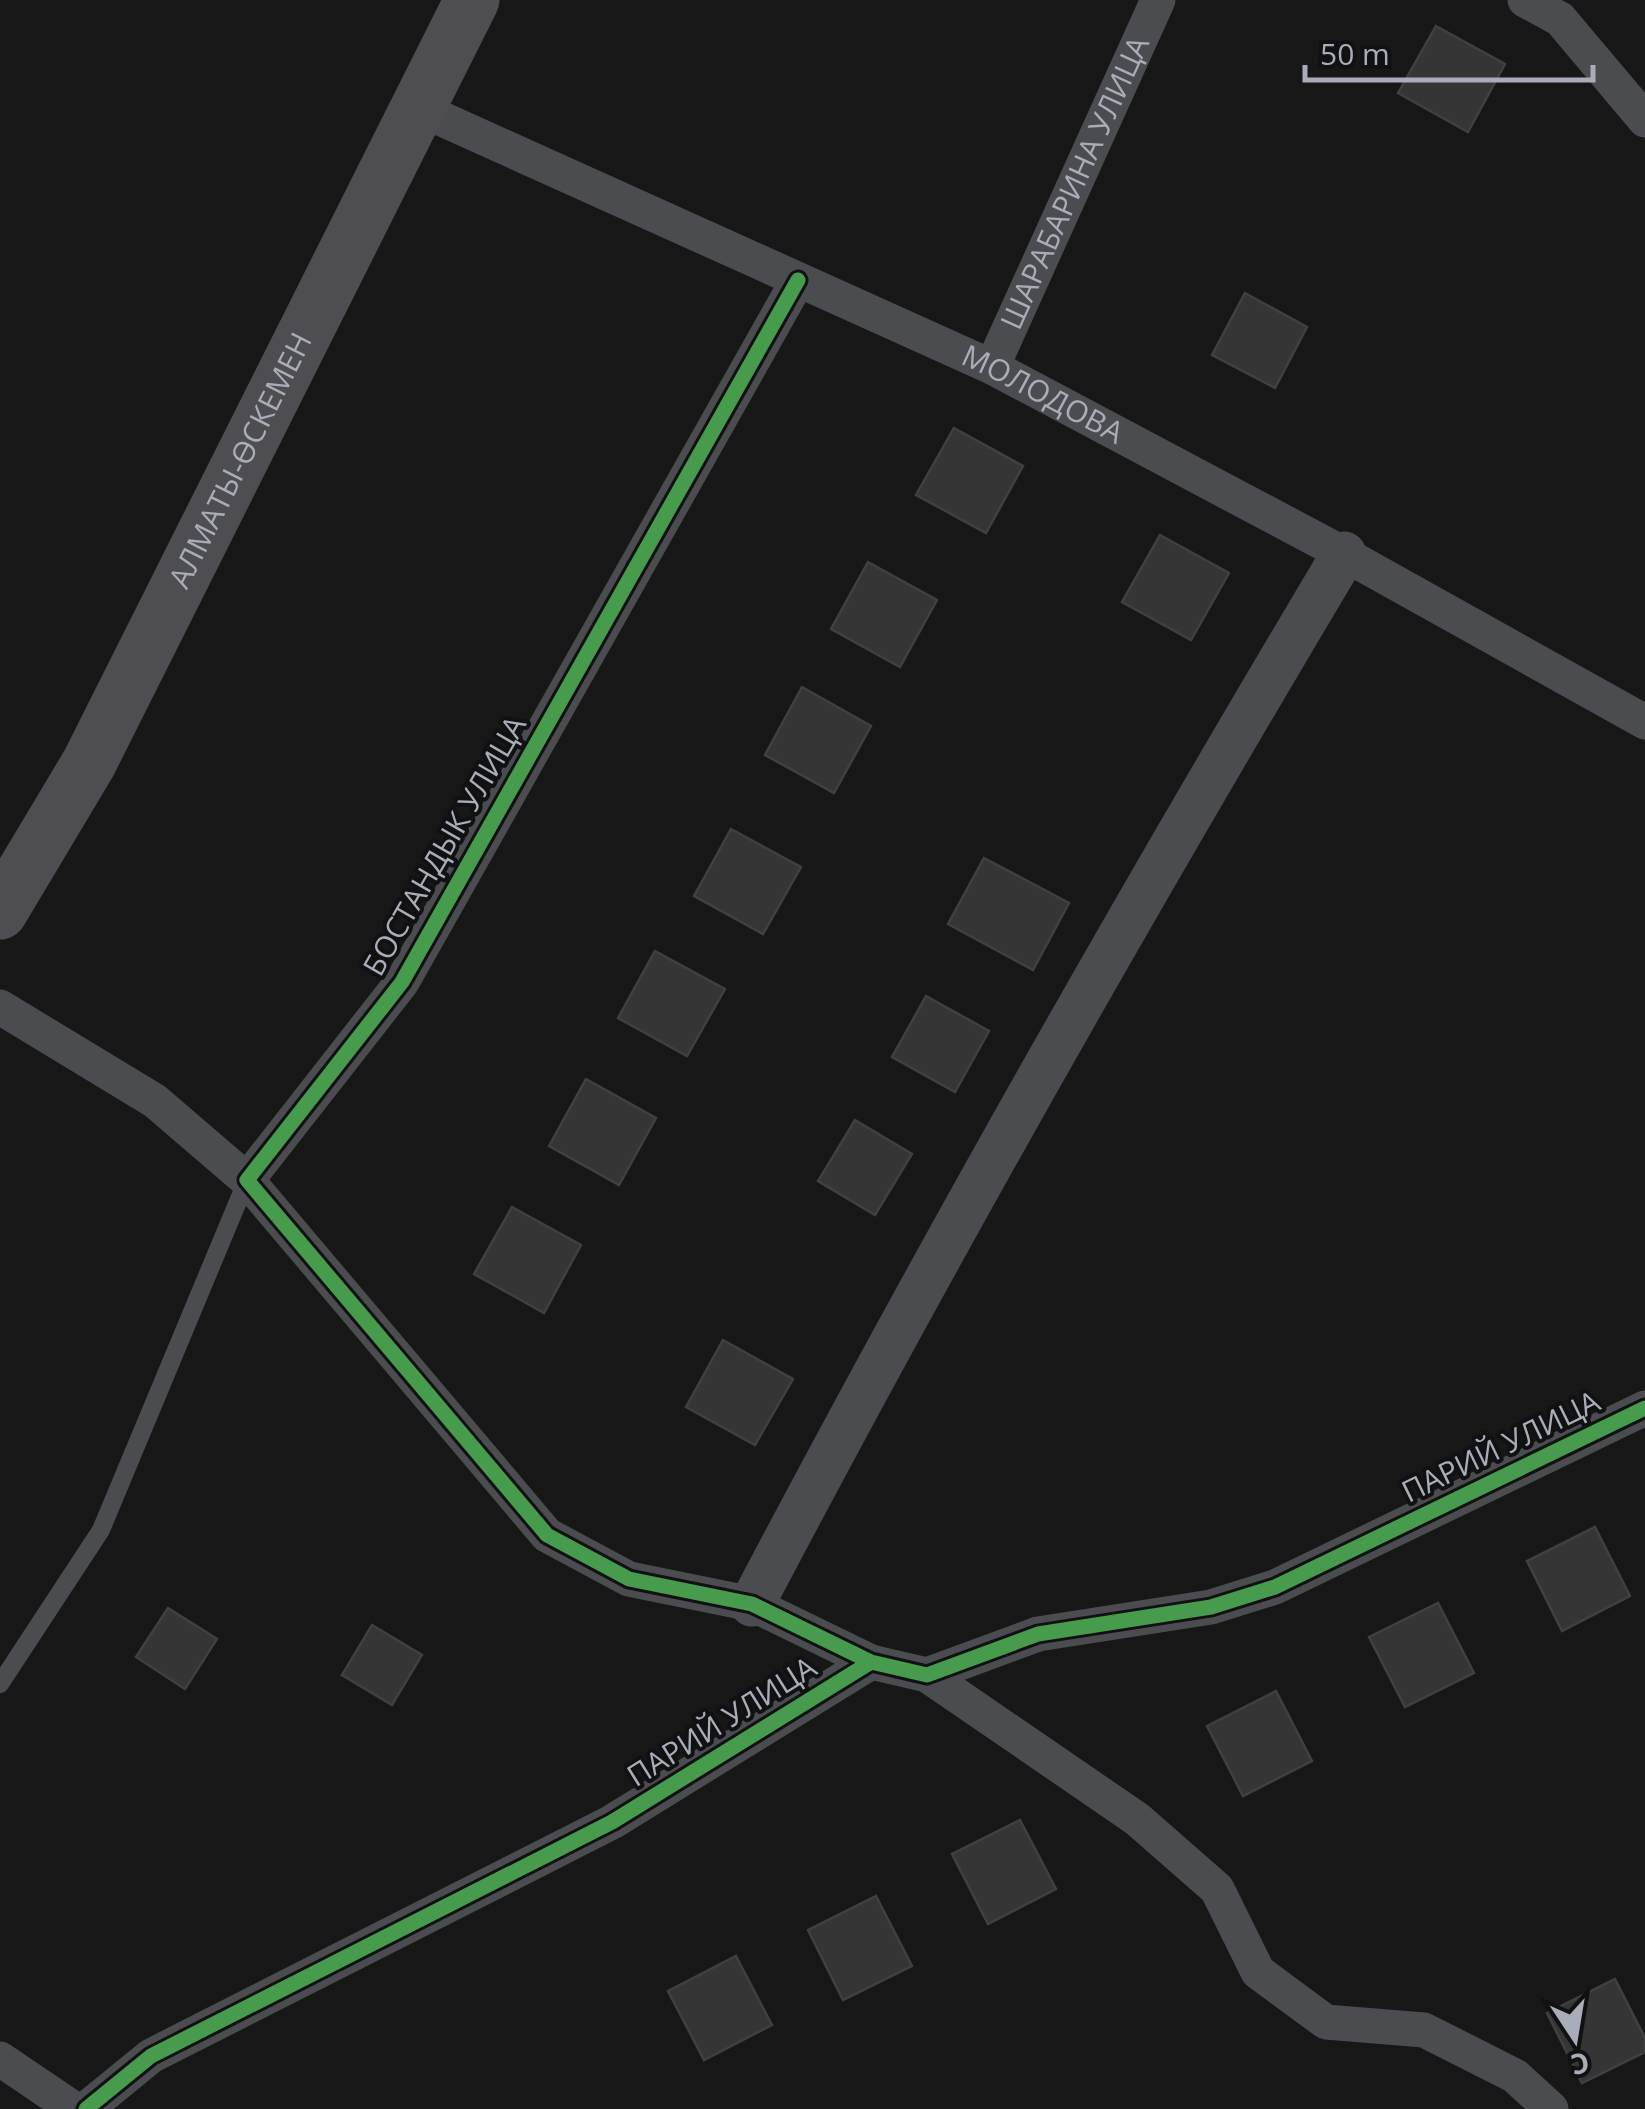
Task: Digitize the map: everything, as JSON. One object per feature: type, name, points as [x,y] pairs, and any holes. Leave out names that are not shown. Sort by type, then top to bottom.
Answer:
[{"type":"highway","name":"АЛМАТЫ-ӨСКЕМЕН","points":[[0,912],[88,763],[472,0]]},
{"type":"street","name":"ШАРАБАРИНА УЛИЦА","points":[[992,367],[1158,0]]},
{"type":"street","points":[[1525,0],[1560,19],[1645,120]]},
{"type":"street","name":"МОЛОДОВА","points":[[420,109],[992,367],[1344,554],[1645,722]]},
{"type":"street","name":"БОСТАНДЫК УЛИЦА","points":[[248,1180],[402,982],[798,280]]},
{"type":"street","points":[[752,1604],[861,1397],[1198,800],[1344,554]]},
{"type":"street","points":[[0,1007],[155,1101],[248,1180],[547,1535],[628,1579],[752,1604],[872,1662],[927,1675],[1150,1831],[1217,1889],[1258,1972],[1326,2022],[1424,2030],[1514,2076],[1551,2109]]},
{"type":"street","name":"ПАРИЙ УЛИЦА","points":[[927,1675],[1038,1634],[1211,1607],[1275,1587],[1645,1408]]},
{"type":"street","name":"ПАРИЙ УЛИЦА","points":[[86,2109],[151,2056],[612,1822],[872,1662]]},
{"type":"street","points":[[0,2059],[74,2109]]},
{"type":"lane","points":[[0,1684],[100,1530],[248,1180]]},
{"type":"building","points":[[1436,26],[1505,64],[1468,132],[1398,93]]},
{"type":"building","points":[[1245,293],[1307,327],[1275,388],[1212,355]]},
{"type":"building","points":[[954,428],[1023,466],[986,533],[916,495]]},
{"type":"building","points":[[1160,535],[1229,573],[1191,640],[1122,602]]},
{"type":"building","points":[[868,562],[937,600],[900,667],[831,629]]},
{"type":"building","points":[[802,687],[871,726],[834,793],[765,755]]},
{"type":"building","points":[[731,829],[801,867],[763,934],[694,896]]},
{"type":"building","points":[[984,858],[1069,903],[1033,970],[948,924]]},
{"type":"building","points":[[655,951],[725,989],[687,1056],[618,1018]]},
{"type":"building","points":[[926,996],[989,1031],[955,1092],[892,1057]]},
{"type":"building","points":[[586,1079],[656,1118],[619,1185],[549,1146]]},
{"type":"building","points":[[855,1120],[912,1154],[875,1215],[818,1181]]},
{"type":"building","points":[[512,1207],[581,1245],[544,1313],[474,1274]]},
{"type":"building","points":[[723,1340],[793,1379],[755,1445],[686,1407]]},
{"type":"building","points":[[1595,1527],[1630,1596],[1562,1631],[1527,1561]]},
{"type":"building","points":[[1438,1603],[1474,1673],[1405,1707],[1369,1637]]},
{"type":"building","points":[[168,1608],[217,1639],[185,1689],[136,1657]]},
{"type":"building","points":[[372,1625],[422,1655],[392,1705],[342,1675]]},
{"type":"building","points":[[1276,1691],[1312,1761],[1243,1796],[1207,1726]]},
{"type":"building","points":[[1020,1820],[1056,1889],[988,1924],[952,1854]]},
{"type":"building","points":[[876,1896],[912,1966],[843,2000],[808,1930]]},
{"type":"building","points":[[736,1956],[772,2025],[704,2060],[668,1991]]},
{"type":"building","points":[[1615,1979],[1645,2038],[1645,2052],[1582,2083],[1547,2013]]},
{"type":"cycle path","points":[[798,280],[402,982],[247,1180],[547,1535],[629,1579],[752,1604],[871,1662]]},
{"type":"cycle path","points":[[86,2109],[151,2056],[612,1822],[871,1662],[927,1675],[1038,1634],[1211,1607],[1275,1587],[1645,1408]]}]
